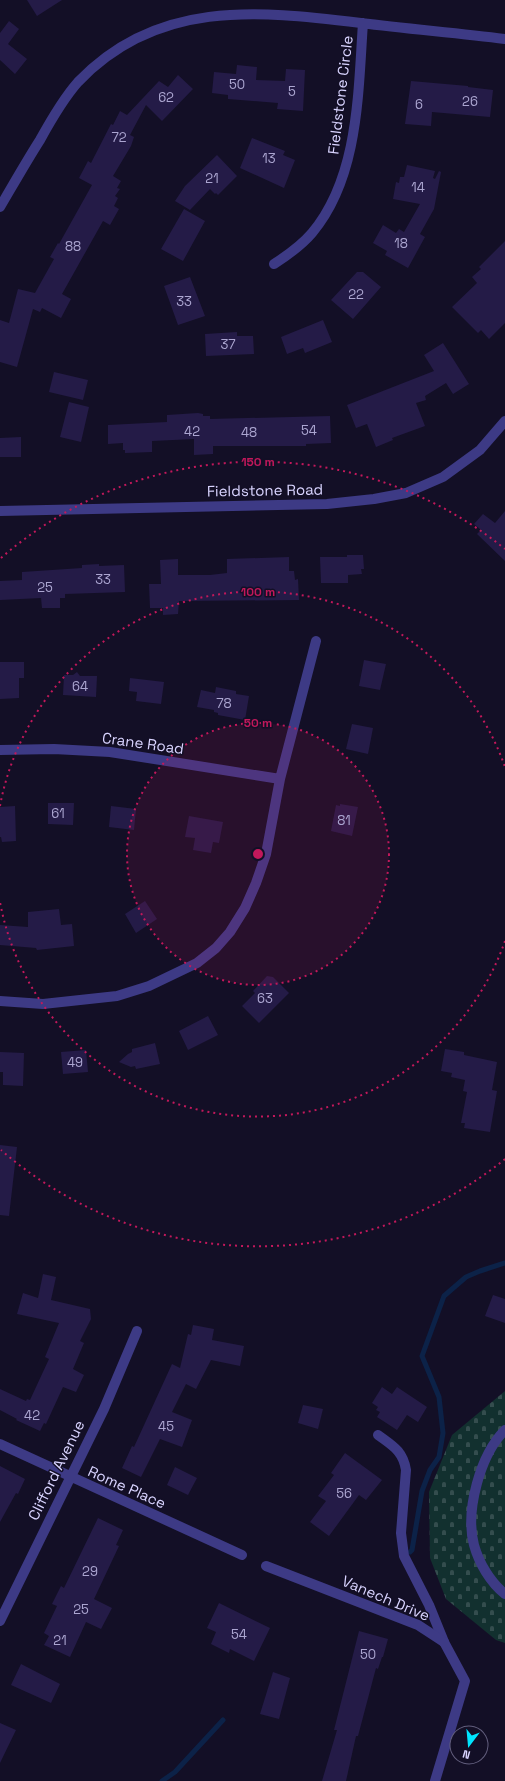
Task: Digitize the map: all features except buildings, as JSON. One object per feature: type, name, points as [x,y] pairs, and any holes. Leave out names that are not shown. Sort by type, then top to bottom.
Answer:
[{"type":"street","points":[[0,207],[53,117],[78,82],[110,50],[134,35],[156,24],[178,17],[205,13],[240,11],[282,13],[505,38]]},
{"type":"street","name":"Fieldstone Circle","points":[[274,264],[295,250],[312,233],[328,211],[338,192],[347,163],[353,130],[363,23]]},
{"type":"street","name":"Fieldstone Road","points":[[0,511],[327,504],[374,499],[406,493],[444,477],[480,450],[505,421]]},
{"type":"street","points":[[0,1001],[43,1004],[117,996],[149,986],[176,974],[197,963],[216,948],[230,932],[245,908],[256,883],[271,832],[280,779],[316,641]]},
{"type":"street","name":"Crane Road","points":[[0,750],[54,749],[110,752],[280,779]]},
{"type":"street","name":"Clifford Avenue","points":[[0,1621],[69,1477],[107,1402],[137,1331]]},
{"type":"street","points":[[505,1430],[497,1438],[488,1452],[481,1468],[475,1495],[472,1520],[473,1543],[479,1562],[500,1590],[505,1594]]},
{"type":"street","points":[[378,1435],[402,1454],[404,1460],[406,1470],[401,1533],[404,1556],[429,1605],[444,1642]]},
{"type":"street","name":"Rome Place","points":[[0,1444],[69,1477],[242,1555]]},
{"type":"street","name":"Vanech Drive","points":[[266,1566],[418,1625],[444,1642],[465,1681],[436,1781]]},
{"type":"green space","points":[[505,1391],[505,1643],[496,1640],[446,1599],[430,1558],[429,1492],[452,1435]]},
{"type":"waterway","points":[[410,1552],[412,1550],[422,1491],[430,1470],[439,1457],[443,1433],[439,1397],[422,1356],[444,1296],[466,1277],[505,1263]]},
{"type":"waterway","points":[[162,1781],[175,1772],[223,1720]]}]
